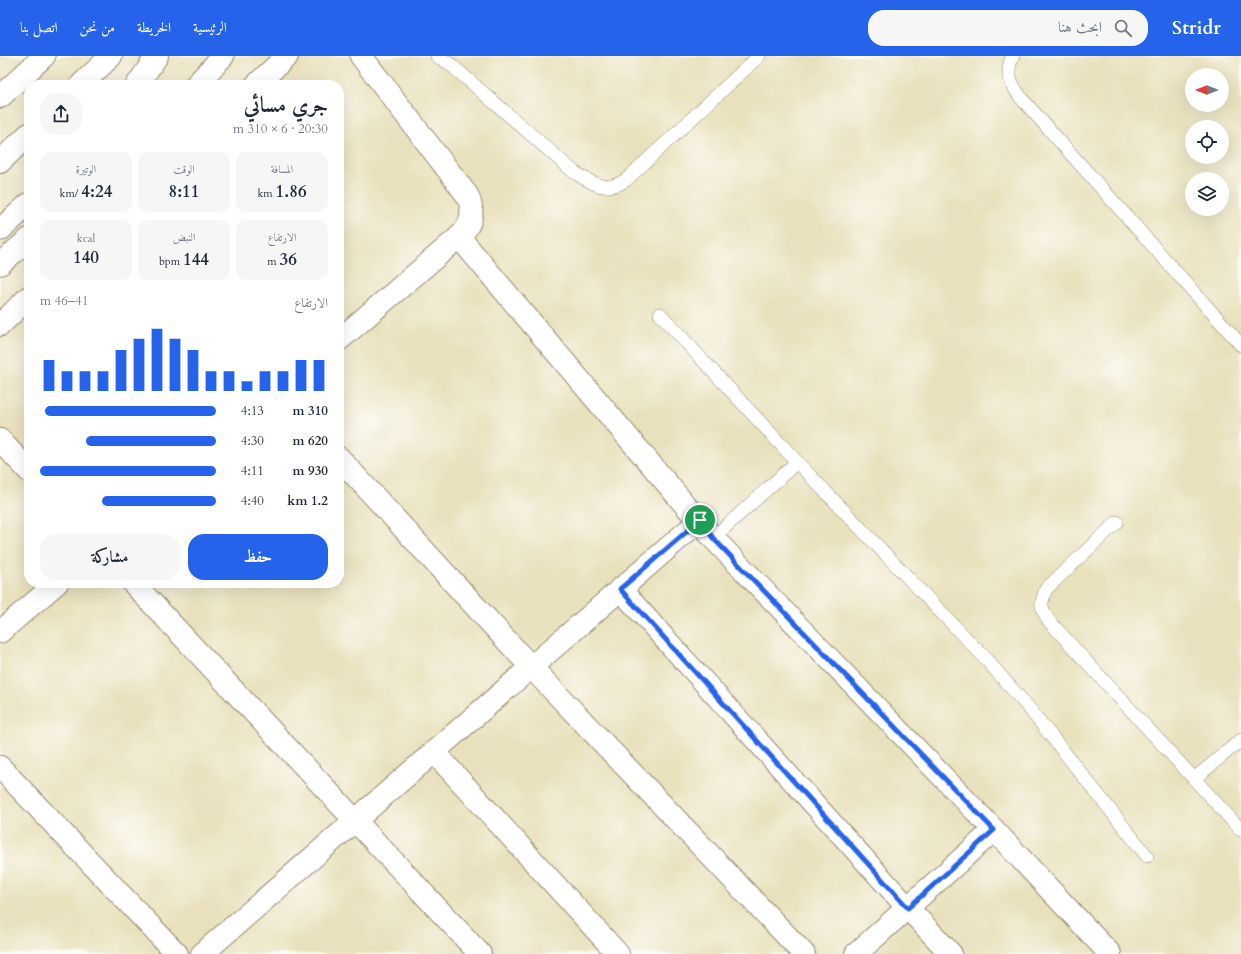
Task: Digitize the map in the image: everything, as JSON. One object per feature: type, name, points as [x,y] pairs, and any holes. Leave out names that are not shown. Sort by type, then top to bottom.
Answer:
[{"type":"street","points":[[0,97],[44,56]]},
{"type":"street","points":[[86,80],[111,56]]},
{"type":"street","points":[[140,80],[157,56]]},
{"type":"street","points":[[201,80],[224,56]]},
{"type":"street","points":[[261,80],[287,56]]},
{"type":"street","points":[[344,336],[465,232],[472,218],[471,202],[467,195],[361,56]]},
{"type":"street","points":[[0,162],[24,139]]},
{"type":"street","points":[[0,230],[24,208]]},
{"type":"street","points":[[459,237],[700,520],[713,538],[994,830],[1110,954]]},
{"type":"street","points":[[0,264],[24,243]]},
{"type":"street","points":[[0,325],[24,302]]},
{"type":"street","points":[[0,440],[24,466]]},
{"type":"street","points":[[344,463],[531,667],[804,954]]},
{"type":"street","points":[[202,954],[700,520]]},
{"type":"street","points":[[0,632],[51,588]]},
{"type":"street","points":[[139,588],[480,954]]},
{"type":"street","points":[[620,589],[951,954]]},
{"type":"street","points":[[434,752],[618,954]]},
{"type":"street","points":[[0,768],[177,954]]},
{"type":"street","points":[[856,954],[994,830]]},
{"type":"lane","points":[[437,56],[450,64],[574,172],[588,181],[602,187],[616,186],[626,180],[759,56]]},
{"type":"lane","points":[[1013,56],[1008,74],[1013,87],[1022,99],[1241,345]]},
{"type":"lane","points":[[660,314],[798,462],[984,657],[1038,720],[1147,856]]},
{"type":"lane","points":[[713,538],[798,462]]},
{"type":"lane","points":[[1117,522],[1046,590],[1042,600],[1042,609],[1049,621],[1241,830]]},
{"type":"lane","points":[[1194,779],[1241,740]]},
{"type":"route","points":[[700,520],[713,538],[994,830],[908,908],[620,589],[700,520]]}]
